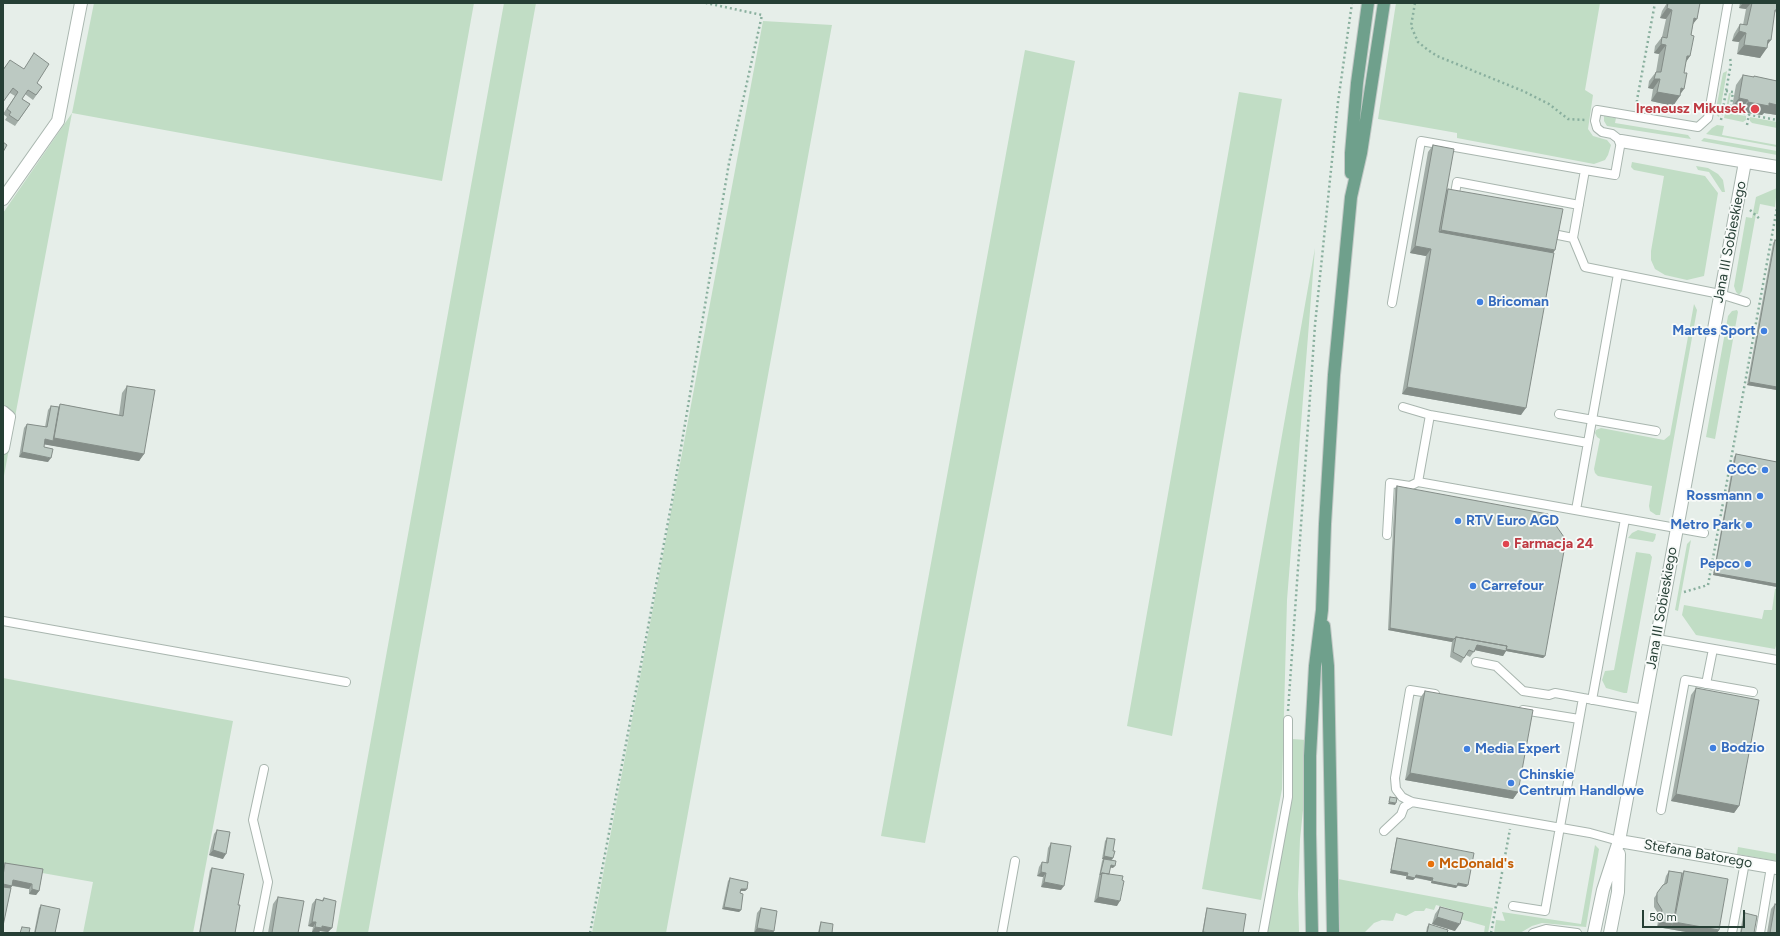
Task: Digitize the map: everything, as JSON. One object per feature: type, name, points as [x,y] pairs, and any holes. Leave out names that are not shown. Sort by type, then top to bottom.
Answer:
[{"type":"main road","points":[[1312,933],[1310,764],[1315,666],[1322,610],[1324,531],[1332,397],[1351,197],[1351,153],[1357,83],[1368,3]]},
{"type":"main road","points":[[1351,197],[1361,153],[1384,3]]},
{"type":"main road","points":[[1322,610],[1328,666],[1333,933]]},
{"type":"street","points":[[3,199],[58,121],[81,3]]},
{"type":"street","name":"Jana III Sobieskiego","points":[[1621,141],[1777,167]]},
{"type":"street","name":"Jana III Sobieskiego","points":[[1594,933],[1603,890],[1619,841],[1745,162]]},
{"type":"street","points":[[3,412],[9,417],[3,448]]},
{"type":"street","name":"Jana III Sobieskiego","points":[[1610,933],[1618,892],[1619,841]]},
{"type":"street","name":"Stefana Batorego","points":[[1619,841],[1774,867]]},
{"type":"lane","points":[[1392,303],[1421,141],[1615,175],[1621,141],[1612,134],[1602,132],[1597,128],[1595,121],[1597,110],[1698,127],[1708,118],[1728,3]]},
{"type":"lane","points":[[1585,170],[1573,238],[1585,267],[1720,294],[1746,302]]},
{"type":"lane","points":[[1454,200],[1457,182],[1579,205]]},
{"type":"lane","points":[[1553,234],[1573,238]]},
{"type":"lane","points":[[1576,510],[1618,274]]},
{"type":"lane","points":[[1403,407],[1430,415],[1588,443]]},
{"type":"lane","points":[[1559,414],[1656,431]]},
{"type":"lane","points":[[1418,482],[1430,415]]},
{"type":"lane","points":[[1387,535],[1390,483],[1410,486],[1418,482],[1704,533]]},
{"type":"lane","points":[[1592,700],[1625,519]]},
{"type":"lane","points":[[3,621],[346,682]]},
{"type":"lane","points":[[1656,638],[1777,660]]},
{"type":"lane","points":[[1706,684],[1713,649]]},
{"type":"lane","points":[[1476,662],[1496,666],[1523,691],[1548,696],[1555,693],[1644,709]]},
{"type":"lane","points":[[1661,810],[1685,680],[1754,692]]},
{"type":"lane","points":[[1441,695],[1410,690],[1394,782],[1399,793],[1406,800],[1590,833],[1619,841]]},
{"type":"lane","points":[[1513,906],[1545,911],[1583,698]]},
{"type":"lane","points":[[1518,709],[1579,720]]},
{"type":"lane","points":[[1262,933],[1288,797],[1288,720]]},
{"type":"lane","points":[[258,933],[268,882],[253,820],[264,769]]},
{"type":"lane","points":[[1384,831],[1401,815],[1404,807],[1412,802]]},
{"type":"lane","points":[[1002,933],[1015,861]]},
{"type":"lane","points":[[1735,931],[1745,862]]},
{"type":"lane","points":[[1757,933],[1774,867]]},
{"type":"lane","points":[[1533,933],[1546,929],[1577,933]]},
{"type":"path","points":[[590,933],[672,501],[730,163],[762,15],[706,3]]},
{"type":"path","points":[[1288,720],[1315,325],[1338,102],[1352,3]]},
{"type":"path","points":[[1415,3],[1410,26],[1418,42],[1436,56],[1523,91],[1549,104],[1568,119],[1595,121]]},
{"type":"path","points":[[1642,110],[1636,103],[1654,3]]},
{"type":"path","points":[[1726,91],[1733,92],[1730,111],[1777,120]]},
{"type":"path","points":[[1747,125],[1749,114]]},
{"type":"path","points":[[1684,592],[1708,585],[1777,208]]},
{"type":"path","points":[[1750,210],[1761,220]]},
{"type":"path","points":[[1491,933],[1512,819]]},
{"type":"green space","points":[[94,3],[474,3],[442,181],[72,113]]},
{"type":"green space","points":[[504,3],[536,3],[368,933],[336,933]]},
{"type":"green space","points":[[1396,3],[1600,3],[1585,90],[1593,95],[1588,129],[1593,136],[1607,140],[1611,145],[1605,160],[1594,164],[1457,138],[1457,133],[1378,119]]},
{"type":"green space","points":[[763,21],[832,25],[666,933],[592,933]]},
{"type":"green space","points":[[1025,50],[1075,61],[925,843],[881,836]]},
{"type":"green space","points":[[1727,71],[1719,117],[1715,114],[1723,73]]},
{"type":"green space","points":[[1239,92],[1282,99],[1172,736],[1127,726]]},
{"type":"green space","points":[[1729,93],[1731,93],[1727,113],[1746,116],[1746,120],[1743,122],[1724,118]]},
{"type":"green space","points":[[72,113],[3,481],[3,213]]},
{"type":"green space","points":[[1604,116],[1616,118],[1615,123],[1688,135],[1691,139],[1607,126],[1604,121]]},
{"type":"green space","points":[[1750,117],[1777,122],[1777,128],[1752,123],[1750,121]]},
{"type":"green space","points":[[1717,125],[1724,126],[1722,135],[1777,145],[1777,147],[1706,134]]},
{"type":"green space","points":[[1704,138],[1777,151],[1777,155],[1701,141]]},
{"type":"green space","points":[[1632,162],[1705,176],[1718,193],[1704,276],[1687,280],[1665,275],[1655,269],[1651,260],[1651,251],[1664,176],[1634,170],[1631,167]]},
{"type":"green space","points":[[1696,166],[1708,168],[1718,174],[1723,180],[1725,192],[1722,192],[1709,172],[1698,170]]},
{"type":"green space","points":[[1777,188],[1775,207],[1760,204],[1758,214],[1756,214],[1742,291],[1739,295],[1734,286],[1746,217],[1752,218],[1756,197]]},
{"type":"green space","points":[[1315,248],[1287,600],[1282,789],[1261,900],[1202,889]]},
{"type":"green space","points":[[1694,304],[1697,310],[1660,515],[1656,515],[1650,511],[1649,506],[1652,486],[1598,476],[1595,473],[1594,469],[1600,439],[1595,433],[1596,430],[1601,428],[1664,440],[1670,435]]},
{"type":"green space","points":[[1737,310],[1738,312],[1715,439],[1706,437],[1728,316],[1732,311]]},
{"type":"green space","points":[[1638,530],[1656,534],[1655,539],[1653,542],[1628,538],[1632,533]]},
{"type":"green space","points":[[1691,540],[1678,611],[1675,610],[1687,544]]},
{"type":"green space","points":[[1636,552],[1650,554],[1652,557],[1627,693],[1624,693],[1606,688],[1602,680],[1605,671],[1614,670]]},
{"type":"green space","points":[[1775,589],[1777,589],[1777,642],[1775,649],[1696,635],[1682,615],[1684,605],[1762,619],[1764,610],[1772,610]]},
{"type":"green space","points":[[3,678],[233,721],[193,933],[83,933],[93,882],[3,866]]},
{"type":"green space","points":[[1292,739],[1306,740],[1305,791],[1300,839],[1298,894],[1299,933],[1267,933],[1281,855]]},
{"type":"green space","points":[[1595,845],[1599,849],[1586,927],[1542,923],[1532,926],[1520,933],[1494,933],[1496,920],[1505,921],[1502,912],[1581,924]]},
{"type":"green space","points":[[1738,847],[1777,854],[1777,861],[1737,854]]},
{"type":"green space","points":[[1338,879],[1493,908],[1488,933],[1484,933],[1485,926],[1460,919],[1461,912],[1436,905],[1434,910],[1426,908],[1424,911],[1415,911],[1406,916],[1396,913],[1393,921],[1382,920],[1374,923],[1364,933],[1340,933]]},
{"type":"building","points":[[1668,3],[1700,3],[1697,19],[1694,18],[1691,35],[1694,36],[1690,56],[1687,56],[1684,73],[1687,73],[1684,89],[1681,88],[1680,96],[1657,92],[1660,79],[1654,79],[1656,72],[1661,72],[1666,45],[1661,44],[1662,37],[1667,38],[1672,10],[1667,8]]},
{"type":"building","points":[[1752,3],[1777,3],[1771,40],[1768,40],[1767,48],[1744,45],[1746,33],[1739,31],[1740,24],[1747,25]]},
{"type":"building","points":[[34,53],[49,64],[37,83],[42,87],[36,95],[28,90],[22,99],[30,104],[18,121],[9,115],[11,112],[7,109],[18,92],[13,88],[3,102],[3,70],[10,60],[24,69]]},
{"type":"building","points":[[1743,75],[1777,81],[1777,105],[1769,103],[1769,106],[1748,102],[1748,100],[1739,98]]},
{"type":"building","points":[[3,142],[7,145],[3,152]]},
{"type":"building","name":"Bricoman","points":[[1433,145],[1454,149],[1439,232],[1554,253],[1526,408],[1407,387],[1431,249],[1415,246]]},
{"type":"building","points":[[1448,189],[1563,209],[1555,250],[1441,230]]},
{"type":"building","points":[[1775,240],[1777,241],[1777,387],[1749,382]]},
{"type":"building","points":[[127,386],[155,390],[144,454],[54,438],[60,404],[123,416]]},
{"type":"building","points":[[51,406],[59,407],[53,441],[45,439],[44,447],[53,449],[51,458],[22,452],[27,424],[47,427]]},
{"type":"building","name":"Metro Park","points":[[1736,454],[1777,462],[1777,584],[1714,573]]},
{"type":"building","name":"Carrefour","points":[[1397,486],[1548,514],[1566,540],[1545,656],[1506,649],[1507,646],[1390,628]]},
{"type":"building","points":[[1456,637],[1507,646],[1506,651],[1477,645],[1474,652],[1469,650],[1464,658],[1453,652]]},
{"type":"building","name":"Bodzio","points":[[1696,688],[1759,700],[1739,806],[1676,794]]},
{"type":"building","name":"Media Expert","points":[[1425,691],[1533,710],[1518,792],[1410,773]]},
{"type":"building","points":[[1390,797],[1397,798],[1396,803],[1389,802]]},
{"type":"building","points":[[217,830],[230,832],[226,854],[213,850]]},
{"type":"building","points":[[1107,838],[1115,839],[1113,851],[1115,851],[1113,858],[1104,856]]},
{"type":"building","name":"McDonald's","points":[[1397,838],[1474,853],[1468,885],[1458,883],[1457,886],[1432,881],[1433,878],[1416,875],[1415,878],[1407,876],[1408,873],[1391,870]]},
{"type":"building","points":[[1051,843],[1071,846],[1064,886],[1044,882],[1046,873],[1041,872],[1042,862],[1048,863]]},
{"type":"building","points":[[1104,859],[1116,861],[1115,866],[1111,865],[1109,874],[1102,873],[1100,875]]},
{"type":"building","points":[[5,863],[43,869],[39,891],[32,889],[32,884],[13,880],[12,886],[3,884]]},
{"type":"building","points":[[212,868],[244,874],[238,905],[240,905],[235,933],[200,932]]},
{"type":"building","points":[[1669,871],[1682,873],[1673,924],[1660,922],[1662,910],[1657,902],[1657,893],[1663,885],[1667,883]]},
{"type":"building","points":[[1684,871],[1728,879],[1719,930],[1674,922]]},
{"type":"building","points":[[1102,873],[1123,876],[1122,880],[1124,881],[1120,901],[1098,897]]},
{"type":"building","points":[[730,878],[748,882],[747,889],[741,889],[740,893],[743,894],[741,910],[724,907]]},
{"type":"building","points":[[3,887],[11,888],[3,926]]},
{"type":"building","points":[[278,897],[304,901],[298,933],[272,933]]},
{"type":"building","points":[[324,898],[336,901],[332,928],[322,926],[322,928],[315,927],[316,922],[312,922],[316,899],[323,901]]},
{"type":"building","points":[[1775,904],[1777,905],[1777,933],[1770,933]]},
{"type":"building","points":[[41,905],[60,909],[55,933],[35,933]]},
{"type":"building","points":[[1440,907],[1463,913],[1460,924],[1437,917]]},
{"type":"building","points":[[761,908],[777,911],[774,931],[757,928]]},
{"type":"building","points":[[1207,908],[1246,914],[1243,933],[1203,932]]},
{"type":"building","points":[[1745,913],[1757,916],[1754,933],[1741,933]]},
{"type":"building","points":[[821,922],[833,924],[832,933],[819,933]]},
{"type":"building","points":[[1429,924],[1448,930],[1447,933],[1427,933]]},
{"type":"building","points":[[22,927],[30,928],[29,933],[20,933]]},
{"type":"place","name":"Ireneusz Mikusek","points":[[1755,109]]},
{"type":"place","name":"Bricoman","points":[[1480,302]]},
{"type":"place","name":"Martes Sport","points":[[1764,331]]},
{"type":"place","name":"CCC","points":[[1765,470]]},
{"type":"place","name":"Rossmann","points":[[1760,496]]},
{"type":"place","name":"RTV Euro AGD","points":[[1458,521]]},
{"type":"place","name":"Metro Park","points":[[1749,525]]},
{"type":"place","name":"Farmacja 24","points":[[1506,544]]},
{"type":"place","name":"Pepco","points":[[1748,564]]},
{"type":"place","name":"Carrefour","points":[[1473,586]]},
{"type":"place","name":"Bodzio","points":[[1713,748]]},
{"type":"place","name":"Media Expert","points":[[1467,749]]},
{"type":"place","name":"Chinskie Centrum Handlowe","points":[[1511,783]]},
{"type":"place","name":"McDonald's","points":[[1431,864]]}]
